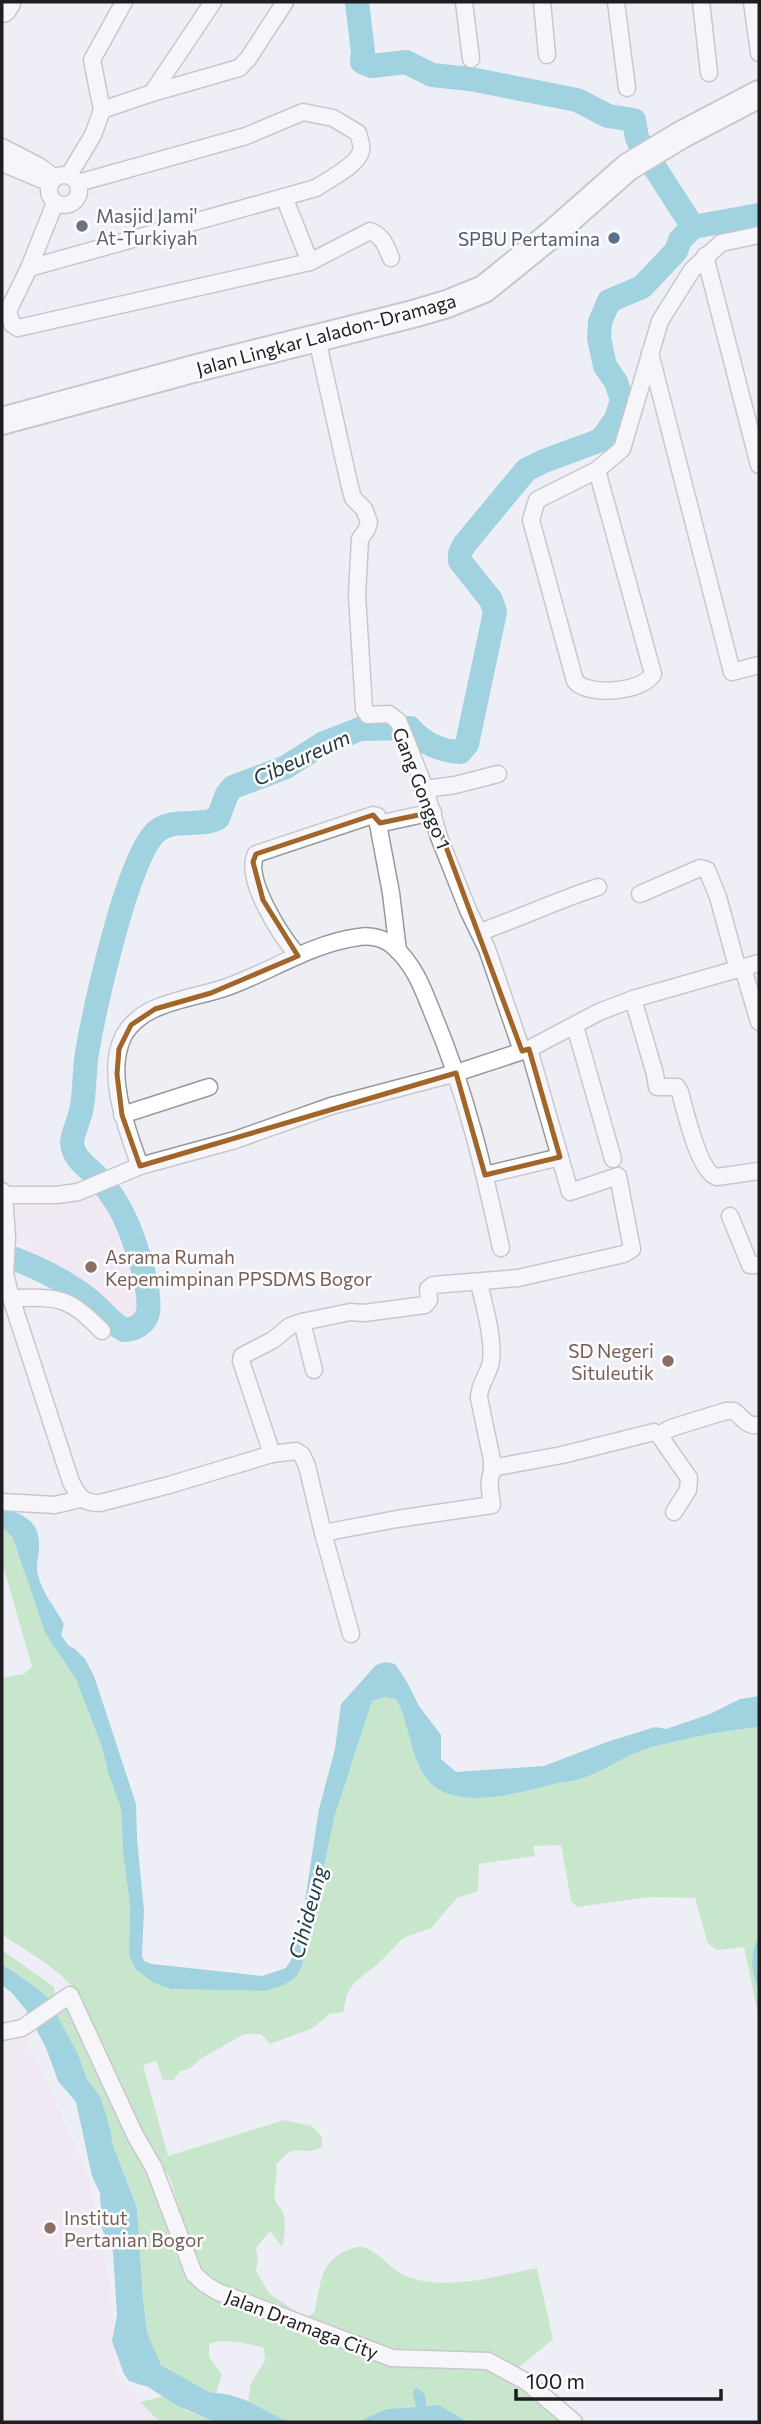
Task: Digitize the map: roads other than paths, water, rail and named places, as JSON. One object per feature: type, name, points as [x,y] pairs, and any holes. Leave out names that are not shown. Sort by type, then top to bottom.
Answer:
[{"type":"highway","points":[[2,7],[5,2]]},
{"type":"main road","name":"Jalan Lingkar Laladon-Dramaga","points":[[2,421],[447,304],[484,289],[649,154],[759,94]]},
{"type":"street","points":[[124,2],[92,60],[102,110],[93,135],[63,180],[49,190],[55,203],[29,268],[7,293],[12,324],[22,329],[310,262],[370,231],[384,240],[391,258]]},
{"type":"street","points":[[152,93],[213,2]]},
{"type":"street","points":[[102,110],[239,68],[248,59],[285,2]]},
{"type":"street","points":[[464,2],[471,59]]},
{"type":"street","points":[[542,2],[547,55]]},
{"type":"street","points":[[616,2],[626,88]]},
{"type":"street","points":[[701,2],[709,73]]},
{"type":"street","points":[[752,2],[759,53]]},
{"type":"street","points":[[2,163],[63,180],[246,136],[303,112],[333,118],[358,134],[361,151],[354,163],[316,188],[29,268]]},
{"type":"street","points":[[2,147],[63,180],[79,194],[72,204],[66,206],[55,203]]},
{"type":"street","points":[[284,197],[310,262]]},
{"type":"street","points":[[597,470],[653,674],[649,682],[618,690],[583,688],[575,681],[531,520],[537,500],[597,470],[622,449],[660,321],[692,270],[721,243],[759,235]]},
{"type":"street","points":[[705,256],[759,464]]},
{"type":"street","name":"Gang Gonggo 1","points":[[317,338],[349,482],[354,498],[364,509],[369,522],[368,529],[360,539],[357,595],[364,709],[368,715],[388,714],[401,728],[425,789],[439,836],[526,1050],[570,1192],[618,1176],[632,1249],[595,1262],[479,1283]]},
{"type":"street","points":[[649,351],[732,672],[759,665]]},
{"type":"street","points":[[425,789],[455,785],[498,774]]},
{"type":"street","points":[[378,824],[433,812]]},
{"type":"street","points":[[298,956],[278,931],[263,900],[256,877],[254,857],[256,854],[373,815],[377,816],[398,951]]},
{"type":"street","points":[[640,894],[700,869],[707,870],[747,967],[759,1022]]},
{"type":"street","points":[[480,932],[524,917],[558,900],[598,887]]},
{"type":"street","points":[[140,1166],[122,1115],[118,1061],[123,1037],[131,1025],[155,1009],[260,975],[323,944],[362,936],[378,938],[407,959],[417,976],[456,1073],[485,1175],[502,1248]]},
{"type":"street","points":[[80,1499],[71,1482],[11,1298],[5,1273],[7,1238],[3,1193],[56,1195],[78,1192],[113,1175],[140,1166],[236,1140],[331,1106],[456,1073],[526,1050],[599,1012],[633,999],[747,967]]},
{"type":"street","points":[[633,999],[655,1085],[677,1087],[700,1156],[712,1176],[759,1171]]},
{"type":"street","points":[[575,1026],[613,1159]]},
{"type":"street","points":[[122,1115],[209,1087]]},
{"type":"street","points":[[485,1175],[560,1157]]},
{"type":"street","points":[[730,1216],[750,1265],[759,1265]]},
{"type":"street","points":[[272,1454],[241,1361],[242,1356],[273,1340],[290,1326],[349,1312],[364,1313],[425,1305],[429,1300],[428,1289],[433,1285],[479,1283],[491,1360],[487,1376],[479,1389],[479,1398],[492,1460],[492,1505],[397,1519],[323,1534]]},
{"type":"street","points":[[11,1298],[50,1297],[71,1303],[102,1331]]},
{"type":"street","points":[[303,1322],[314,1370]]},
{"type":"street","points":[[659,1434],[671,1427],[726,1411],[734,1411],[753,1426],[759,1425]]},
{"type":"street","points":[[492,1470],[654,1432],[659,1434],[689,1478],[688,1490],[674,1512]]},
{"type":"street","points":[[2,1502],[55,1505],[80,1499],[89,1503],[100,1503],[272,1454],[296,1451],[302,1455],[307,1466],[351,1634]]},
{"type":"street","name":"Jalan Dramaga City","points":[[2,2032],[23,2028],[64,1999],[155,2168],[194,2274],[205,2284],[218,2292],[392,2358],[488,2361],[527,2382],[574,2422]]},
{"type":"water","name":"Cihideung","points":[[2,1507],[23,1516],[37,1530],[37,1568],[40,1582],[64,1624],[61,1635],[68,1645],[85,1659],[94,1676],[136,1804],[144,1910],[142,1956],[144,1961],[152,1964],[262,1976],[286,1968],[292,1958],[302,1921],[319,1809],[335,1749],[341,1704],[376,1665],[386,1662],[395,1664],[419,1706],[441,1735],[441,1759],[456,1772],[544,1766],[607,1742],[655,1727],[666,1729],[710,1714],[740,1699],[759,1696],[759,1727],[704,1735],[649,1748],[577,1780],[493,1797],[460,1797],[446,1793],[426,1778],[415,1757],[396,1699],[384,1697],[372,1701],[334,1818],[314,1916],[297,1976],[284,1985],[265,1991],[170,1989],[154,1983],[136,1970],[129,1955],[130,1905],[121,1808],[102,1747],[76,1679],[45,1633],[13,1538],[2,1527]]},
{"type":"water","points":[[759,1936],[759,1990],[752,1963]]},
{"type":"water","points":[[2,1964],[47,1997],[78,2054],[87,2079],[100,2096],[112,2143],[137,2207],[147,2332],[161,2365],[209,2392],[248,2401],[288,2422],[215,2422],[178,2406],[148,2387],[129,2381],[124,2374],[112,2341],[117,2315],[113,2252],[102,2229],[100,2193],[92,2176],[76,2102],[58,2081],[46,2048],[26,2010],[2,1985]]},
{"type":"water","points":[[416,2388],[425,2395],[426,2406],[439,2405],[468,2422],[357,2422],[387,2409],[416,2407],[413,2392]]},
{"type":"waterway","points":[[357,2],[362,62],[372,66],[406,62],[432,75],[470,79],[577,100],[608,116],[634,120],[642,148],[693,227]]},
{"type":"waterway","name":"Cibeureum","points":[[2,1254],[37,1268],[70,1286],[124,1330],[132,1329],[145,1320],[148,1312],[147,1288],[129,1227],[109,1192],[75,1154],[72,1142],[81,1110],[87,1053],[105,971],[124,901],[146,845],[157,831],[171,824],[218,818],[227,794],[233,787],[286,767],[322,744],[360,729],[410,728],[433,745],[460,752],[467,744],[495,612],[491,600],[460,561],[464,545],[526,470],[601,440],[616,419],[622,400],[616,382],[605,366],[599,338],[600,322],[609,301],[642,287],[676,251],[680,240],[693,227],[759,215]]},
{"type":"place","name":"Masjid Jami' At-Turkiyah","points":[[82,226]]},
{"type":"place","name":"SPBU Pertamina","points":[[614,238]]},
{"type":"place","name":"Asrama Rumah Kepemimpinan PPSDMS Bogor","points":[[91,1267]]},
{"type":"place","name":"SD Negeri Situleutik","points":[[668,1361]]},
{"type":"place","name":"Institut Pertanian Bogor","points":[[50,2228]]}]
